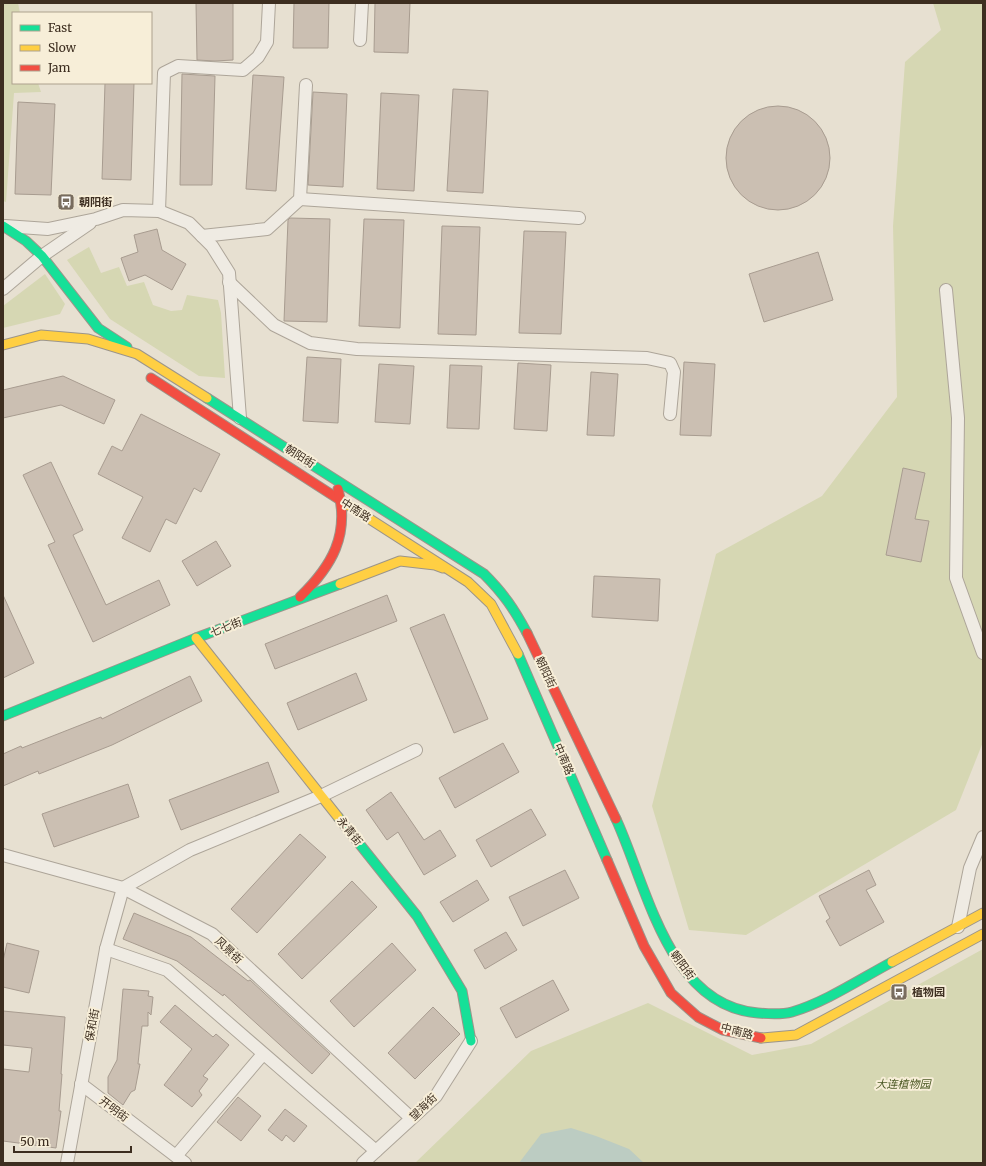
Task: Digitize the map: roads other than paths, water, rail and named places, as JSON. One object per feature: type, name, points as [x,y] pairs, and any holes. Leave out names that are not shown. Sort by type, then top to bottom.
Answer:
[{"type":"main road","points":[[3,226],[26,241],[42,256],[98,328],[136,354]]},
{"type":"main road","name":"朝阳街","points":[[3,345],[41,335],[88,339],[136,354],[335,478],[484,574],[500,590],[514,609],[532,643],[624,837],[657,922],[672,950],[691,978],[703,990],[723,1004],[747,1012],[774,1014],[791,1012],[822,1000],[983,913]]},
{"type":"main road","name":"中南路","points":[[136,354],[151,378],[452,571],[468,582],[491,604],[517,651],[644,946],[671,993],[698,1017],[724,1030],[759,1038],[796,1035],[983,934]]},
{"type":"main road","points":[[297,600],[314,583],[336,551],[341,529],[342,501],[335,478]]},
{"type":"main road","name":"七七街","points":[[3,716],[196,638],[400,561],[435,565],[452,571]]},
{"type":"main road","name":"永青街","points":[[196,638],[421,923],[462,991],[471,1041]]},
{"type":"street","points":[[159,211],[164,73],[178,66],[243,70],[258,57],[266,42],[269,3]]},
{"type":"street","points":[[360,40],[362,3]]},
{"type":"street","points":[[202,236],[267,229],[300,199],[306,85]]},
{"type":"street","points":[[300,199],[579,218]]},
{"type":"street","points":[[3,226],[48,229],[96,219],[124,210],[159,211],[189,223],[212,246],[229,273],[240,418]]},
{"type":"street","points":[[3,289],[42,256],[96,219]]},
{"type":"street","points":[[229,282],[274,325],[310,343],[357,349],[647,358],[670,363],[674,372],[670,414]]},
{"type":"street","points":[[946,290],[958,418],[956,578],[983,653]]},
{"type":"street","points":[[123,888],[190,850],[321,796],[416,750]]},
{"type":"street","points":[[958,927],[970,868],[983,837]]},
{"type":"street","name":"风景街","points":[[3,855],[123,888],[212,934],[411,1118]]},
{"type":"street","name":"保和街","points":[[67,1163],[106,949],[123,888]]},
{"type":"street","points":[[106,949],[167,970],[376,1151]]},
{"type":"street","name":"望海街","points":[[363,1163],[436,1096],[471,1041]]},
{"type":"street","points":[[180,1160],[263,1054]]},
{"type":"street","name":"开明街","points":[[81,1084],[180,1160]]},
{"type":"place","name":"朝阳街","points":[[66,202]]},
{"type":"place","name":"植物园","points":[[899,992]]},
{"type":"park label","name":"大连植物园","points":[[903,1084]]}]
